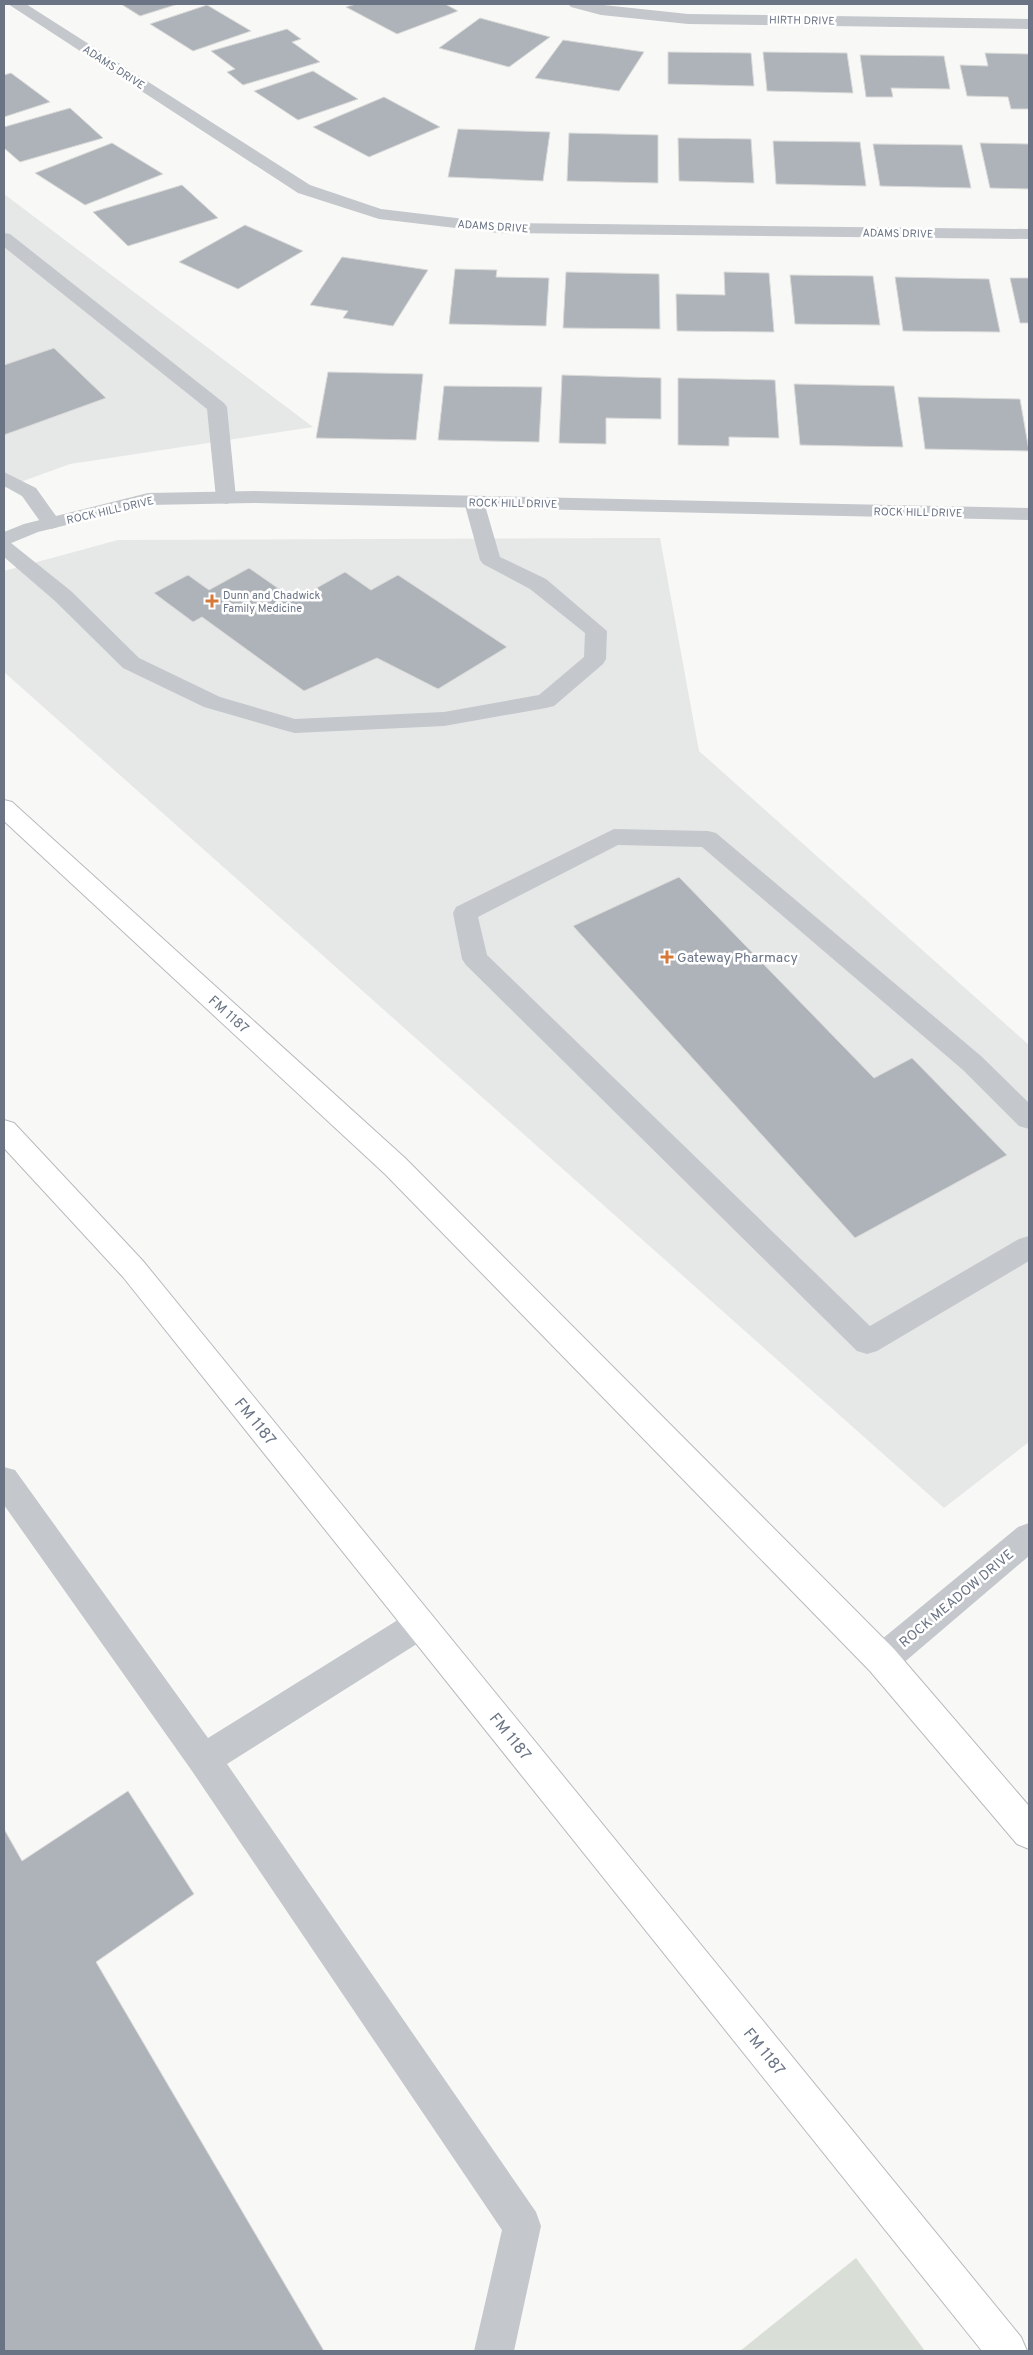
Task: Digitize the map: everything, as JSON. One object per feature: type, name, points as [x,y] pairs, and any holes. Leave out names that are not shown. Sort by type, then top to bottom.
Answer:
[{"type":"main road","name":"FM 1187","points":[[4,808],[395,1166],[882,1660],[1029,1832]]},
{"type":"main road","name":"FM 1187","points":[[4,1130],[133,1269],[1007,2351]]},
{"type":"street","name":"ADAMS DRIVE","points":[[16,4],[304,189],[379,214],[498,228],[1029,234]]},
{"type":"street","name":"HIRTH DRIVE","points":[[576,4],[601,10],[688,18],[1029,24]]},
{"type":"street","points":[[4,238],[217,407],[226,498]]},
{"type":"street","points":[[4,478],[29,492],[51,523]]},
{"type":"street","name":"ROCK HILL DRIVE","points":[[4,540],[30,528],[148,499],[226,498],[474,502],[1029,514]]},
{"type":"street","points":[[4,547],[63,596],[131,663],[212,702],[295,726],[444,719],[546,701],[595,659],[596,631],[538,584],[490,560],[474,502]]},
{"type":"street","points":[[1029,1119],[972,1063],[708,839],[614,837],[465,913],[475,959],[866,1342],[1029,1247]]},
{"type":"street","points":[[4,1480],[204,1760],[522,2226],[494,2351]]},
{"type":"street","name":"ROCK MEADOW DRIVE","points":[[882,1660],[1029,1537]]},
{"type":"street","points":[[204,1760],[420,1624]]},
{"type":"shaded area","points":[[4,194],[313,427],[70,464],[4,488]]},
{"type":"shaded area","points":[[660,538],[699,751],[1029,1045],[1029,1442],[944,1508],[4,672],[4,571],[118,540]]},
{"type":"shaded area","points":[[856,2258],[925,2351],[740,2351]]},
{"type":"building","points":[[121,4],[178,4],[140,16]]},
{"type":"building","points":[[356,4],[445,4],[458,11],[397,34],[346,7]]},
{"type":"building","points":[[207,5],[251,31],[193,51],[150,24]]},
{"type":"building","points":[[480,18],[550,37],[509,67],[439,48]]},
{"type":"building","points":[[287,29],[301,39],[292,42],[320,62],[243,85],[227,72],[235,69],[211,51]]},
{"type":"building","points":[[563,40],[644,52],[619,91],[535,78]]},
{"type":"building","points":[[668,52],[751,53],[754,86],[668,84]]},
{"type":"building","points":[[763,52],[847,53],[853,93],[767,91]]},
{"type":"building","points":[[985,53],[1029,54],[1029,109],[1011,109],[1008,97],[967,96],[960,65],[988,66]]},
{"type":"building","points":[[860,55],[944,56],[950,89],[891,88],[893,97],[866,97]]},
{"type":"building","points":[[313,71],[358,99],[298,120],[254,91]]},
{"type":"building","points":[[11,73],[50,102],[4,117],[4,75]]},
{"type":"building","points":[[384,97],[440,127],[369,157],[313,127]]},
{"type":"building","points":[[70,108],[103,138],[20,162],[4,148],[4,127]]},
{"type":"building","points":[[458,129],[550,132],[543,181],[448,177]]},
{"type":"building","points":[[569,133],[658,135],[658,183],[567,181]]},
{"type":"building","points":[[678,138],[751,139],[754,183],[679,181]]},
{"type":"building","points":[[773,141],[860,142],[866,186],[776,184]]},
{"type":"building","points":[[112,143],[163,174],[85,205],[35,173]]},
{"type":"building","points":[[980,143],[1029,144],[1029,189],[990,188]]},
{"type":"building","points":[[873,144],[962,145],[971,188],[880,186]]},
{"type":"building","points":[[182,185],[218,218],[128,246],[93,212]]},
{"type":"building","points":[[245,225],[303,251],[238,289],[179,262]]},
{"type":"building","points":[[342,257],[428,270],[393,326],[343,318],[348,311],[310,305]]},
{"type":"building","points":[[455,269],[497,270],[496,277],[549,278],[546,326],[449,324]]},
{"type":"building","points":[[566,272],[659,274],[660,329],[563,328]]},
{"type":"building","points":[[724,272],[769,273],[774,332],[677,331],[676,294],[725,295]]},
{"type":"building","points":[[790,275],[873,276],[880,325],[795,324]]},
{"type":"building","points":[[895,277],[989,279],[1000,332],[903,331]]},
{"type":"building","points":[[1010,278],[1029,278],[1029,323],[1020,323]]},
{"type":"building","points":[[54,348],[106,398],[4,435],[4,365]]},
{"type":"building","points":[[328,372],[423,374],[416,440],[316,438]]},
{"type":"building","points":[[562,375],[661,378],[661,419],[606,418],[606,444],[559,443]]},
{"type":"building","points":[[678,378],[775,380],[779,438],[729,437],[729,446],[678,445]]},
{"type":"building","points":[[794,384],[894,386],[903,447],[800,445]]},
{"type":"building","points":[[444,386],[542,387],[539,442],[438,440]]},
{"type":"building","points":[[918,397],[1020,399],[1029,451],[925,449]]},
{"type":"building","points":[[249,568],[295,600],[345,572],[371,590],[398,575],[507,647],[438,689],[377,658],[304,691],[202,617],[193,622],[154,593],[188,575],[209,590]]},
{"type":"building","points":[[679,877],[874,1078],[912,1058],[1007,1155],[855,1238],[573,926]]},
{"type":"building","points":[[128,1791],[194,1894],[96,1962],[324,2351],[4,2351],[4,1829],[22,1861]]},
{"type":"place","name":"Dunn and Chadwick Family Medicine","points":[[212,601]]},
{"type":"place","name":"Gateway Pharmacy","points":[[667,957]]}]
